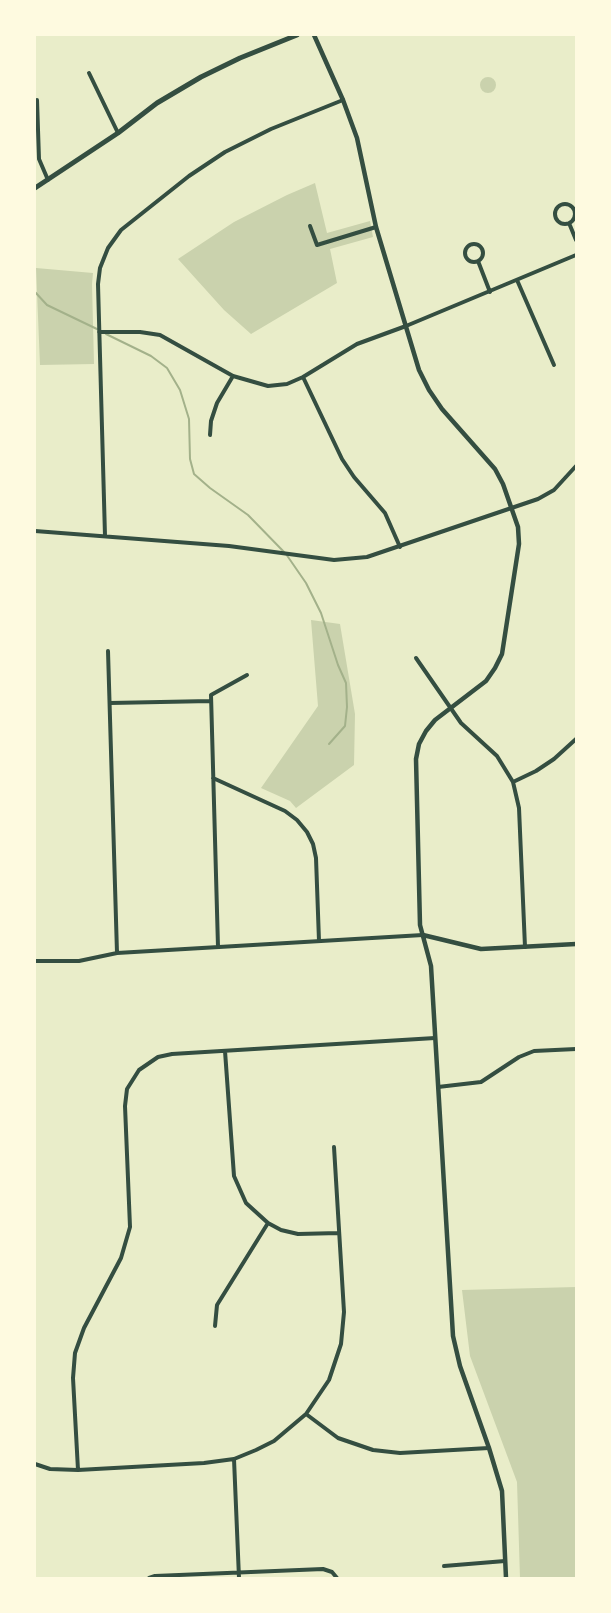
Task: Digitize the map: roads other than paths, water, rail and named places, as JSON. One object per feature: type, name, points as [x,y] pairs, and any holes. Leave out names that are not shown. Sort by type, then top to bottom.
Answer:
[{"type":"main road","points":[[35,188],[118,133],[157,104],[201,77],[240,58],[297,35]]},
{"type":"street","points":[[314,35],[343,100],[357,138],[376,226],[419,370],[429,390],[442,409],[495,469],[504,484],[518,527],[519,544],[502,654],[486,681],[434,720],[419,744],[416,759],[420,925],[430,966],[453,1336],[460,1366],[502,1491],[506,1578]]},
{"type":"street","points":[[89,73],[118,133]]},
{"type":"street","points":[[37,100],[39,159],[48,180]]},
{"type":"street","points":[[105,536],[98,284],[100,268],[108,248],[121,230],[189,176],[225,152],[271,128],[343,100]]},
{"type":"street","points":[[562,204],[569,205],[574,210],[574,218],[569,223],[561,223],[556,217],[556,210],[562,204]]},
{"type":"street","points":[[569,223],[576,240]]},
{"type":"street","points":[[310,226],[316,245],[376,226]]},
{"type":"street","points":[[471,245],[478,245],[483,250],[483,256],[478,261],[471,261],[466,256],[466,250],[471,245]]},
{"type":"street","points":[[99,332],[140,332],[160,335],[233,376],[268,386],[287,384],[303,378],[357,344],[490,292],[576,255]]},
{"type":"street","points":[[478,261],[490,292]]},
{"type":"street","points":[[517,280],[554,365]]},
{"type":"street","points":[[210,435],[211,421],[217,403],[233,376]]},
{"type":"street","points":[[303,378],[342,459],[385,513],[400,547]]},
{"type":"street","points":[[35,531],[229,546],[334,560],[366,557],[538,499],[554,490],[576,466]]},
{"type":"street","points":[[108,651],[117,953]]},
{"type":"street","points":[[416,658],[450,708],[461,722],[497,756],[513,782],[519,808],[525,947]]},
{"type":"street","points":[[218,947],[211,695],[247,675]]},
{"type":"street","points":[[110,704],[211,700]]},
{"type":"street","points":[[513,782],[536,771],[554,759],[576,739]]},
{"type":"street","points":[[213,778],[284,811],[297,820],[306,832],[313,844],[316,858],[319,941]]},
{"type":"street","points":[[35,961],[79,961],[117,953],[423,935],[481,949],[576,944]]},
{"type":"street","points":[[78,1470],[73,1378],[75,1353],[84,1328],[121,1258],[130,1227],[125,1106],[127,1089],[139,1070],[158,1057],[172,1054],[435,1038]]},
{"type":"street","points":[[438,1087],[481,1082],[519,1057],[534,1051],[576,1049]]},
{"type":"street","points":[[226,1051],[234,1176],[246,1203],[268,1223],[281,1230],[298,1234],[339,1233]]},
{"type":"street","points":[[35,1464],[50,1469],[78,1470],[204,1463],[234,1458],[274,1441],[306,1414],[329,1380],[341,1344],[344,1312],[334,1147]]},
{"type":"street","points":[[215,1326],[217,1305],[268,1223]]},
{"type":"street","points":[[306,1414],[338,1438],[373,1450],[400,1453],[489,1448]]},
{"type":"street","points":[[234,1458],[239,1578]]},
{"type":"street","points":[[444,1566],[505,1561]]},
{"type":"street","points":[[149,1578],[155,1576],[323,1569],[332,1572],[337,1578]]},
{"type":"waterway","points":[[35,292],[47,305],[99,330]]},
{"type":"waterway","points":[[106,334],[151,356],[167,368],[180,390],[189,419],[190,459],[194,474],[248,515],[286,554],[306,583],[321,613],[346,683],[347,707],[345,726],[329,744]]}]
